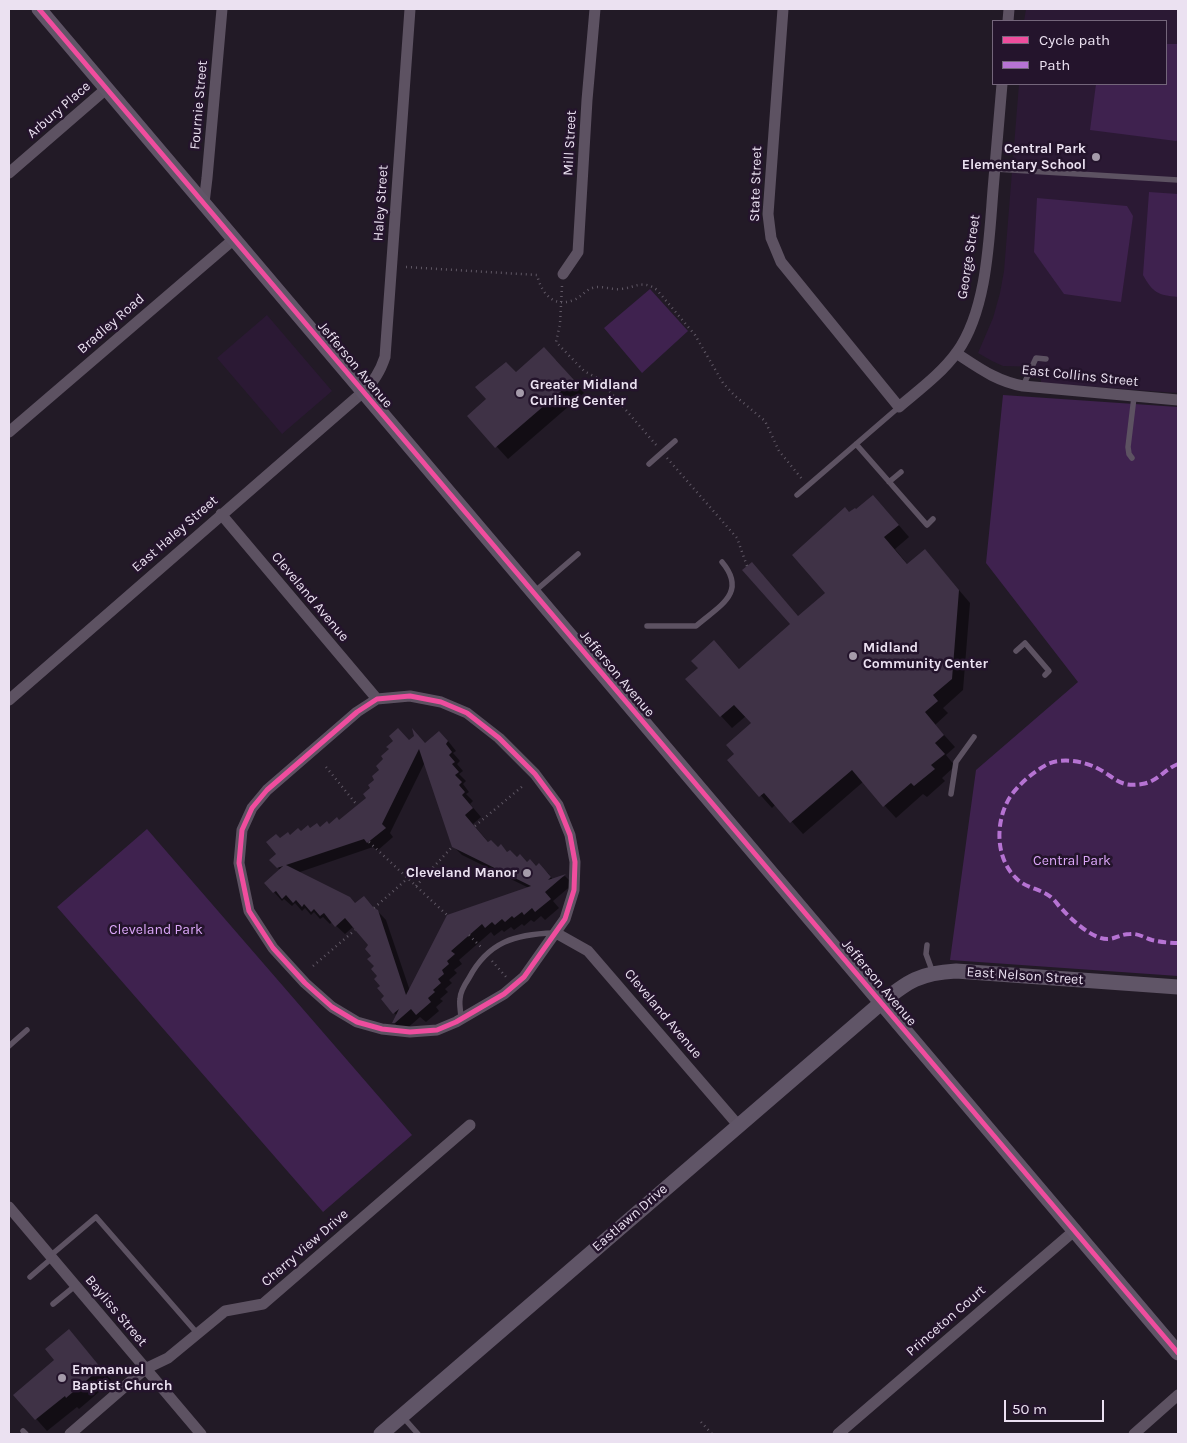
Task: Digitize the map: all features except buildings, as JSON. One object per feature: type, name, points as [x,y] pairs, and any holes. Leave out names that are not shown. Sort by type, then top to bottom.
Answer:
[{"type":"street","name":"Jefferson Avenue","points":[[39,9],[1178,1353]]},
{"type":"street","name":"Fournie Street","points":[[204,203],[222,9]]},
{"type":"street","name":"Haley Street","points":[[363,392],[376,378],[384,357],[410,9]]},
{"type":"street","name":"Mill Street","points":[[563,274],[578,252],[587,100],[595,9]]},
{"type":"street","name":"State Street","points":[[783,9],[768,214],[771,238],[781,262],[899,407]]},
{"type":"street","name":"George Street","points":[[899,407],[956,353],[965,340],[980,300],[988,254],[1002,85]]},
{"type":"street","name":"Arbury Place","points":[[9,173],[106,89]]},
{"type":"street","name":"Bradley Road","points":[[9,432],[234,239]]},
{"type":"street","name":"East Collins Street","points":[[956,353],[992,376],[1007,383],[1178,400]]},
{"type":"street","name":"East Haley Street","points":[[9,700],[363,392]]},
{"type":"street","name":"Cleveland Avenue","points":[[221,514],[377,699]]},
{"type":"street","points":[[410,696],[441,702],[467,713],[499,738],[535,774],[558,805],[570,835],[575,862],[574,890],[565,919],[556,933],[524,977],[504,994],[462,1019],[437,1030],[410,1032],[382,1029],[357,1022],[332,1007],[305,983],[272,948],[249,911],[239,863],[242,830],[252,808],[267,790],[356,712],[377,699],[410,696]]},
{"type":"street","name":"Cleveland Avenue","points":[[556,933],[588,950],[738,1126]]},
{"type":"street","name":"East Nelson Street","points":[[881,1003],[910,981],[933,973],[956,971],[1178,987]]},
{"type":"street","name":"Eastlawn Drive","points":[[381,1434],[881,1003]]},
{"type":"street","name":"Cherry View Drive","points":[[70,1434],[146,1369],[168,1358],[225,1311],[263,1304],[470,1125]]},
{"type":"street","name":"Bayliss Street","points":[[9,1207],[201,1434]]},
{"type":"street","points":[[9,1226],[18,1218]]},
{"type":"street","name":"Princeton Court","points":[[838,1434],[1074,1231]]},
{"type":"street","points":[[1134,1434],[1178,1395]]},
{"type":"lane","points":[[995,168],[1178,180]]},
{"type":"lane","points":[[1023,386],[1036,358],[1046,358]]},
{"type":"lane","points":[[1132,458],[1128,447],[1134,397]]},
{"type":"lane","points":[[797,495],[899,407]]},
{"type":"lane","points":[[649,464],[675,442]]},
{"type":"lane","points":[[856,444],[927,525],[934,519]]},
{"type":"lane","points":[[889,482],[901,472]]},
{"type":"lane","points":[[534,593],[578,554]]},
{"type":"lane","points":[[647,626],[696,626],[725,600],[733,588],[730,572],[722,562]]},
{"type":"lane","points":[[1016,651],[1025,643],[1049,671],[1044,675]]},
{"type":"lane","points":[[951,794],[956,762],[974,737]]},
{"type":"lane","points":[[462,1019],[460,998],[464,987],[476,963],[489,950],[512,938],[534,933],[556,933]]},
{"type":"lane","points":[[928,945],[926,954],[933,973]]},
{"type":"lane","points":[[9,1046],[27,1030]]},
{"type":"lane","points":[[30,1277],[96,1216],[197,1333]]},
{"type":"lane","points":[[53,1304],[75,1286]]},
{"type":"lane","points":[[402,1416],[418,1434]]},
{"type":"path","points":[[406,267],[537,275],[543,292],[560,302],[575,299],[590,288],[620,289],[638,284],[649,284],[695,335],[723,382],[734,395],[765,421],[779,451],[808,486]]},
{"type":"path","points":[[563,274],[560,324],[556,342],[584,371],[599,379],[737,538],[747,566]]},
{"type":"path","points":[[326,767],[357,805]]},
{"type":"path","points":[[475,826],[524,785]]},
{"type":"path","points":[[369,842],[446,916]]},
{"type":"path","points":[[416,887],[452,847]]},
{"type":"path","points":[[374,908],[407,879]]},
{"type":"path","points":[[313,966],[355,930]]},
{"type":"path","points":[[469,935],[482,949]]},
{"type":"path","points":[[491,960],[508,979]]},
{"type":"path","points":[[701,1422],[712,1434]]},
{"type":"shaded area","name":"Central Park Elementary School","points":[[1026,9],[1178,9],[1178,393],[1041,383],[1041,367],[1003,366],[978,353],[993,318],[1004,271],[1019,85],[1167,85],[1167,20],[1024,20]]},
{"type":"shaded area","points":[[267,315],[332,391],[282,434],[217,358]]},
{"type":"green space","points":[[1167,44],[1178,44],[1178,140],[1090,130],[1096,85],[1167,85]]},
{"type":"green space","points":[[1149,192],[1178,194],[1178,297],[1157,292],[1150,286],[1143,275]]},
{"type":"green space","points":[[1037,198],[1127,206],[1133,216],[1121,302],[1064,294],[1034,252]]},
{"type":"green space","points":[[650,289],[688,331],[642,373],[604,328]]},
{"type":"green space","name":"Central Park","points":[[1003,395],[1178,407],[1178,976],[950,960],[976,770],[1078,682],[986,563]]},
{"type":"green space","name":"Cleveland Park","points":[[147,829],[412,1135],[323,1212],[57,907]]},
{"type":"marked path","points":[[1178,764],[1152,781],[1134,785],[1122,783],[1085,763],[1058,761],[1046,765],[1026,779],[1010,797],[1005,807],[1000,828],[1001,850],[1009,870],[1020,882],[1048,895],[1088,932],[1103,939],[1133,934],[1155,941],[1178,943]]},
{"type":"cycle path","points":[[39,9],[1178,1353]]},
{"type":"cycle path","points":[[410,696],[441,702],[467,713],[499,738],[535,774],[558,805],[570,835],[575,862],[574,890],[565,919],[524,977],[504,994],[456,1022],[437,1030],[410,1032],[382,1029],[357,1022],[332,1007],[305,983],[273,948],[249,911],[239,863],[242,830],[252,808],[267,790],[357,712],[377,699],[410,696]]},
{"type":"place","name":"Central Park Elementary School","points":[[1096,157]]},
{"type":"place","name":"Greater Midland Curling Center","points":[[520,393]]},
{"type":"place","name":"Midland Community Center","points":[[853,656]]},
{"type":"place","name":"Cleveland Manor","points":[[527,873]]},
{"type":"place","name":"Emmanuel Baptist Church","points":[[62,1378]]}]
